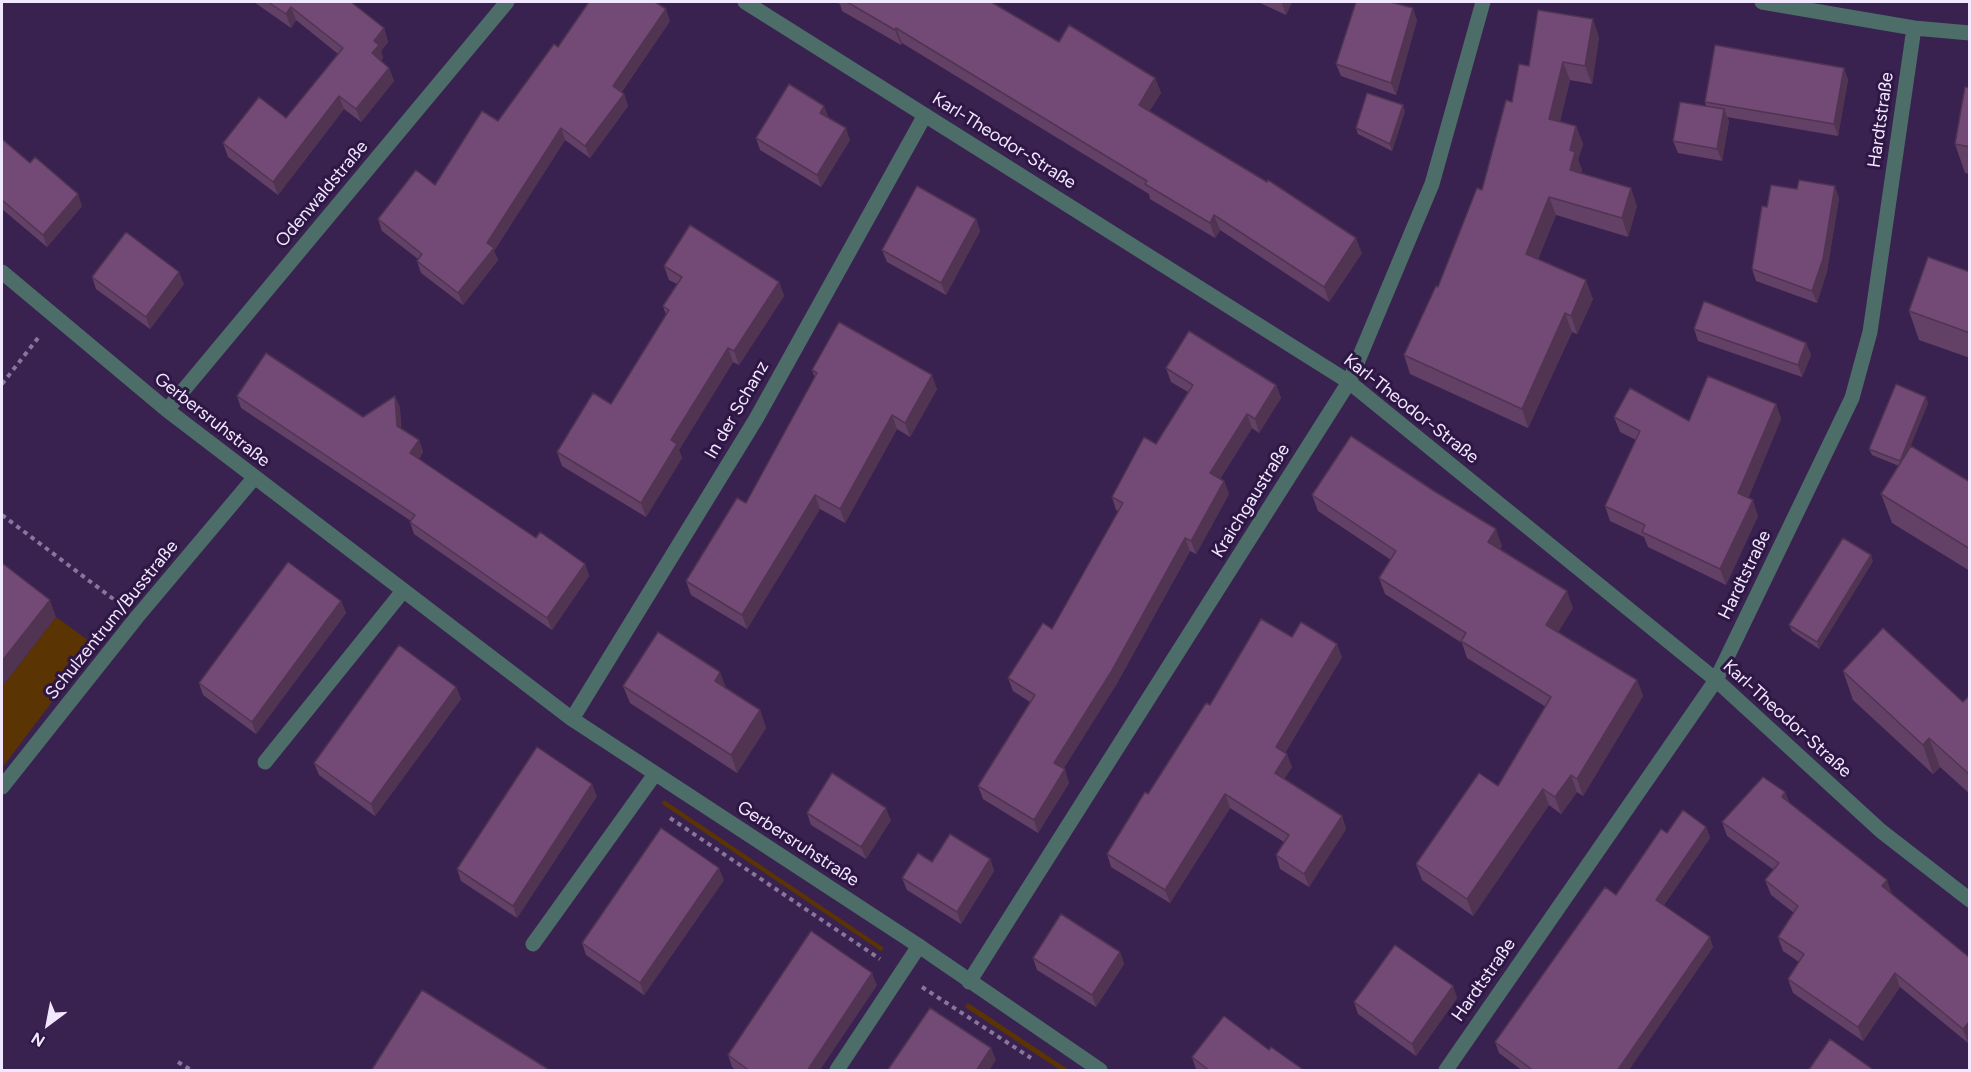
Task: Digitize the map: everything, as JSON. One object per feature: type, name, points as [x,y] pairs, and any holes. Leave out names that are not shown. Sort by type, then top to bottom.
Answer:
[{"type":"street","name":"Karl-Theodor-Straße","points":[[745,2],[1349,382],[1716,680],[1881,831],[1970,900]]},
{"type":"street","name":"Kraichgaustraße","points":[[969,982],[1349,382],[1432,184],[1484,2]]},
{"type":"street","points":[[1762,2],[1914,28],[1970,33]]},
{"type":"street","name":"Odenwaldstraße","points":[[167,411],[499,4]]},
{"type":"street","name":"Hardtstraße","points":[[1446,1071],[1716,680],[1852,398],[1870,332],[1914,28]]},
{"type":"street","name":"In der Schanz","points":[[572,719],[756,419],[925,115]]},
{"type":"street","name":"Gerbersruhstraße","points":[[2,272],[167,411],[572,719],[919,946],[1100,1071]]},
{"type":"street","name":"Schulzentrum/Busstraße","points":[[2,788],[137,617],[254,478]]},
{"type":"street","points":[[265,762],[403,591]]},
{"type":"street","points":[[533,944],[655,774]]},
{"type":"street","points":[[837,1071],[919,946]]},
{"type":"path","points":[[2,384],[40,335]]},
{"type":"path","points":[[2,515],[137,617]]},
{"type":"path","points":[[178,1062],[191,1071]]},
{"type":"shaded area","points":[[56,617],[95,645],[2,768],[2,687]]},
{"type":"shaded area","points":[[664,800],[884,948],[881,951],[662,804]]},
{"type":"shaded area","points":[[968,1003],[1069,1070],[1060,1070],[965,1007]]},
{"type":"building","points":[[268,2],[351,2],[384,28],[374,41],[379,45],[372,53],[389,68],[356,109],[339,96],[273,182],[223,143],[259,97],[286,118],[343,48],[291,7],[286,14]]},
{"type":"building","points":[[589,2],[655,2],[666,9],[613,86],[624,94],[585,146],[561,128],[487,243],[494,248],[458,293],[417,261],[422,254],[378,219],[416,170],[435,185],[482,111],[498,121],[554,44],[558,47]]},
{"type":"building","points":[[847,2],[991,2],[1059,42],[1069,25],[1155,78],[1139,105],[1267,182],[1268,180],[1356,238],[1324,287],[1214,215],[1210,223],[1145,184],[1147,181],[896,28],[895,30]]},
{"type":"building","points":[[1356,2],[1390,2],[1413,8],[1391,83],[1336,64]]},
{"type":"building","points":[[1538,10],[1593,19],[1585,66],[1563,62],[1549,119],[1576,126],[1570,150],[1575,152],[1570,170],[1631,188],[1622,218],[1549,197],[1526,254],[1586,280],[1571,316],[1565,313],[1522,409],[1404,355],[1436,286],[1438,287],[1477,188],[1482,190],[1506,100],[1512,102],[1519,64],[1529,66]]},
{"type":"building","points":[[1715,45],[1844,68],[1834,124],[1705,102]]},
{"type":"building","points":[[789,84],[824,106],[820,113],[846,128],[817,175],[756,138]]},
{"type":"building","points":[[1965,87],[1970,88],[1970,147],[1955,144]]},
{"type":"building","points":[[1367,93],[1403,105],[1390,144],[1356,128]]},
{"type":"building","points":[[1680,102],[1724,109],[1717,149],[1673,141]]},
{"type":"building","points":[[2,139],[30,163],[35,157],[78,194],[43,235],[2,200]]},
{"type":"building","points":[[1799,180],[1835,186],[1823,259],[1812,291],[1752,269],[1762,206],[1767,207],[1771,185],[1797,189]]},
{"type":"building","points":[[917,186],[976,219],[941,283],[882,250]]},
{"type":"building","points":[[690,225],[779,282],[734,351],[728,348],[671,440],[677,444],[641,503],[557,452],[593,393],[611,404],[669,310],[663,306],[682,277],[664,266]]},
{"type":"building","points":[[126,232],[179,272],[146,317],[92,277]]},
{"type":"building","points":[[1928,257],[1970,272],[1970,333],[1909,311]]},
{"type":"building","points":[[1704,301],[1806,343],[1798,365],[1694,329]]},
{"type":"building","points":[[839,322],[932,375],[905,423],[892,415],[840,509],[815,495],[742,615],[686,581],[737,498],[746,503],[817,373],[812,370]]},
{"type":"building","points":[[1189,331],[1276,385],[1255,419],[1247,414],[1210,473],[1224,481],[1191,541],[1185,538],[1111,672],[1054,763],[1065,769],[1034,820],[978,786],[1035,695],[1008,678],[1043,623],[1052,629],[1123,503],[1112,497],[1144,437],[1156,444],[1193,385],[1166,368]]},
{"type":"building","points":[[266,353],[363,417],[395,396],[397,426],[419,440],[410,453],[536,538],[540,532],[585,564],[547,618],[410,522],[415,515],[237,396]]},
{"type":"building","points":[[1708,376],[1776,404],[1738,493],[1753,500],[1720,569],[1642,532],[1645,525],[1605,506],[1640,431],[1614,417],[1630,388],[1689,421]]},
{"type":"building","points":[[1896,384],[1926,397],[1900,461],[1869,449]]},
{"type":"building","points":[[1351,436],[1496,529],[1488,542],[1567,591],[1546,625],[1637,680],[1577,779],[1571,775],[1555,797],[1543,789],[1467,899],[1416,864],[1479,773],[1498,786],[1551,697],[1461,641],[1466,633],[1379,578],[1396,551],[1312,495]]},
{"type":"building","points":[[1911,446],[1970,482],[1970,549],[1881,494]]},
{"type":"building","points":[[1843,538],[1871,555],[1817,642],[1789,625]]},
{"type":"building","points":[[288,562],[341,601],[252,722],[199,683]]},
{"type":"building","points":[[2,563],[50,600],[2,661]]},
{"type":"building","points":[[1261,619],[1292,637],[1301,622],[1337,644],[1276,747],[1287,754],[1275,773],[1342,816],[1304,874],[1276,855],[1289,835],[1225,794],[1165,890],[1107,854],[1145,792],[1148,794],[1206,703],[1210,705]]},
{"type":"building","points":[[1883,628],[1963,702],[1970,695],[1970,775],[1929,738],[1923,745],[1843,671]]},
{"type":"building","points":[[658,632],[720,672],[715,681],[760,710],[731,755],[623,686]]},
{"type":"building","points":[[399,645],[456,687],[371,804],[314,763]]},
{"type":"building","points":[[537,747],[592,784],[513,906],[457,869]]},
{"type":"building","points":[[832,773],[886,808],[861,847],[807,813]]},
{"type":"building","points":[[1763,777],[1785,792],[1782,797],[1887,880],[1882,886],[1970,958],[1970,1021],[1963,1029],[1895,973],[1858,1027],[1788,979],[1804,954],[1778,937],[1798,906],[1765,880],[1779,863],[1722,822]]},
{"type":"building","points":[[1683,810],[1706,827],[1656,900],[1710,937],[1617,1071],[1534,1071],[1495,1042],[1605,887],[1616,895],[1661,829],[1667,833]]},
{"type":"building","points":[[661,828],[719,868],[640,983],[582,943]]},
{"type":"building","points":[[950,834],[990,859],[957,912],[902,878],[918,853],[932,862]]},
{"type":"building","points":[[1061,914],[1120,952],[1092,995],[1033,958]]},
{"type":"building","points":[[811,931],[872,973],[807,1071],[750,1071],[728,1055]]},
{"type":"building","points":[[1395,945],[1453,986],[1412,1044],[1354,1002]]},
{"type":"building","points":[[422,990],[551,1071],[371,1071]]},
{"type":"building","points":[[930,1008],[991,1048],[976,1071],[887,1071]]},
{"type":"building","points":[[1224,1016],[1269,1050],[1271,1047],[1305,1071],[1210,1071],[1192,1057]]},
{"type":"building","points":[[1830,1039],[1875,1071],[1808,1071]]}]
